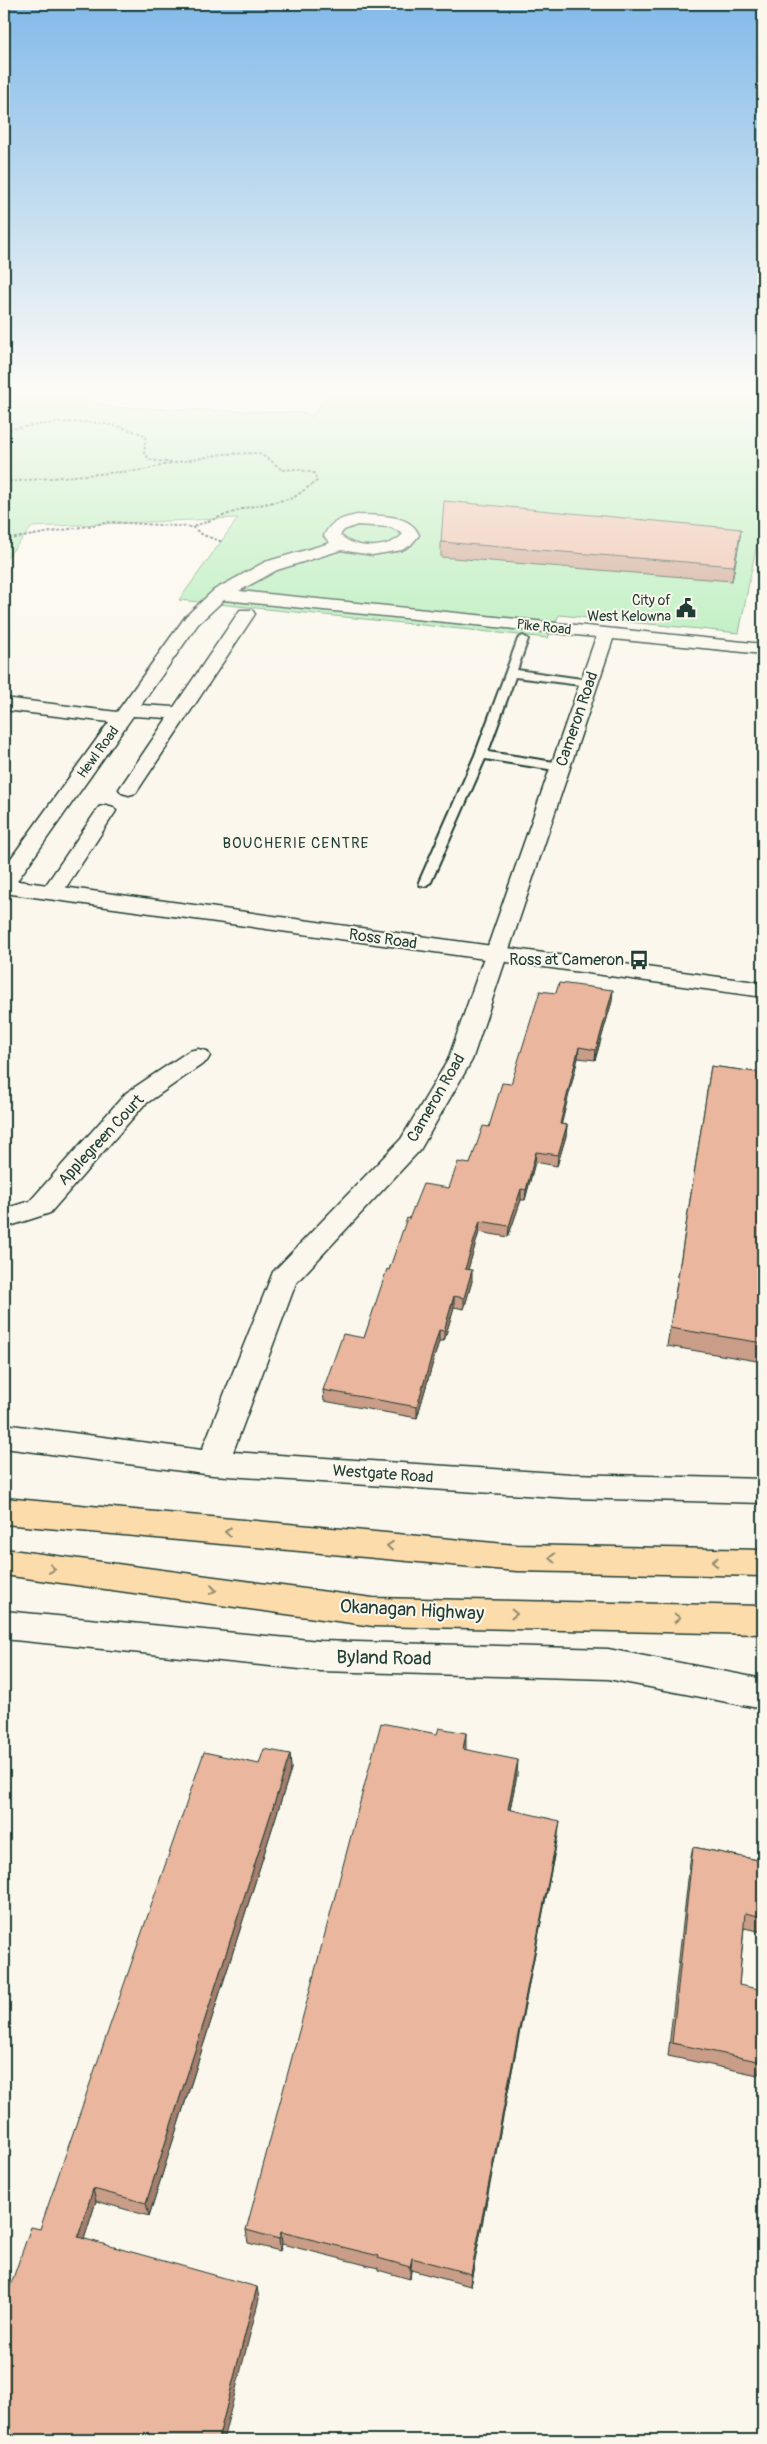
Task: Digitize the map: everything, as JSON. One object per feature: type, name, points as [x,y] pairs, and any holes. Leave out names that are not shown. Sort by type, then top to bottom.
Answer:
[{"type":"highway","points":[[4,1511],[517,1558],[763,1563]]},
{"type":"highway","name":"Okanagan Highway","points":[[4,1562],[373,1612],[763,1620]]},
{"type":"street","name":"Hewl Road","points":[[4,885],[192,620],[220,594],[271,566],[341,545]]},
{"type":"street","name":"Pike Road","points":[[220,594],[763,649]]},
{"type":"street","points":[[129,788],[246,614]]},
{"type":"street","name":"Cameron Road","points":[[213,1463],[283,1280],[412,1144],[460,1060],[498,954],[606,634]]},
{"type":"street","points":[[4,704],[124,714],[181,713]]},
{"type":"street","points":[[52,892],[106,811]]},
{"type":"street","name":"Ross Road","points":[[4,885],[763,990]]},
{"type":"street","name":"Applegreen Court","points":[[4,1220],[40,1207],[135,1099],[198,1056]]},
{"type":"street","name":"Westgate Road","points":[[4,1436],[213,1463],[571,1486],[763,1491]]},
{"type":"street","name":"Byland Road","points":[[4,1625],[320,1656],[608,1664],[763,1694]]},
{"type":"lane","points":[[425,882],[481,756],[523,639]]},
{"type":"lane","points":[[511,673],[589,683]]},
{"type":"lane","points":[[481,756],[561,767]]},
{"type":"path","points":[[4,540],[111,522],[192,527],[245,508],[269,503]]},
{"type":"path","points":[[192,527],[203,535],[223,542]]},
{"type":"green space","points":[[4,503],[763,503],[763,513],[739,633],[559,615],[548,638],[179,600],[238,518],[32,527],[4,561]]},
{"type":"building","points":[[444,503],[466,503],[741,529],[734,566],[441,542]]},
{"type":"building","points":[[763,522],[763,543],[760,543]]},
{"type":"building","points":[[559,983],[613,990],[596,1050],[579,1047],[560,1124],[567,1125],[558,1155],[536,1152],[526,1190],[521,1189],[509,1226],[480,1221],[465,1269],[472,1270],[464,1298],[454,1296],[444,1331],[439,1330],[417,1407],[323,1390],[343,1334],[364,1338],[387,1269],[389,1270],[407,1218],[409,1219],[423,1184],[449,1188],[458,1162],[470,1164],[483,1126],[489,1127],[502,1083],[511,1084],[540,991],[556,993]]},
{"type":"building","points":[[711,1066],[763,1073],[763,1343],[670,1328]]},
{"type":"building","points":[[381,1723],[437,1734],[439,1728],[466,1733],[463,1749],[518,1760],[508,1809],[560,1821],[471,2274],[412,2258],[410,2267],[378,2258],[379,2256],[281,2232],[279,2239],[246,2230]]},
{"type":"building","points":[[264,1749],[290,1754],[146,2203],[93,2189],[78,2237],[257,2287],[218,2440],[4,2440],[4,2304],[31,2227],[40,2229],[204,1752],[259,1764]]},
{"type":"building","points":[[693,1847],[763,1861],[763,1917],[745,1913],[739,1985],[763,1990],[762,2062],[672,2043]]},
{"type":"place","name":"City of West Kelowna","points":[[686,608]]},
{"type":"place","name":"Ross at Cameron","points":[[639,960]]},
{"type":"district","name":"BOUCHERIE CENTRE","points":[[296,843]]}]
